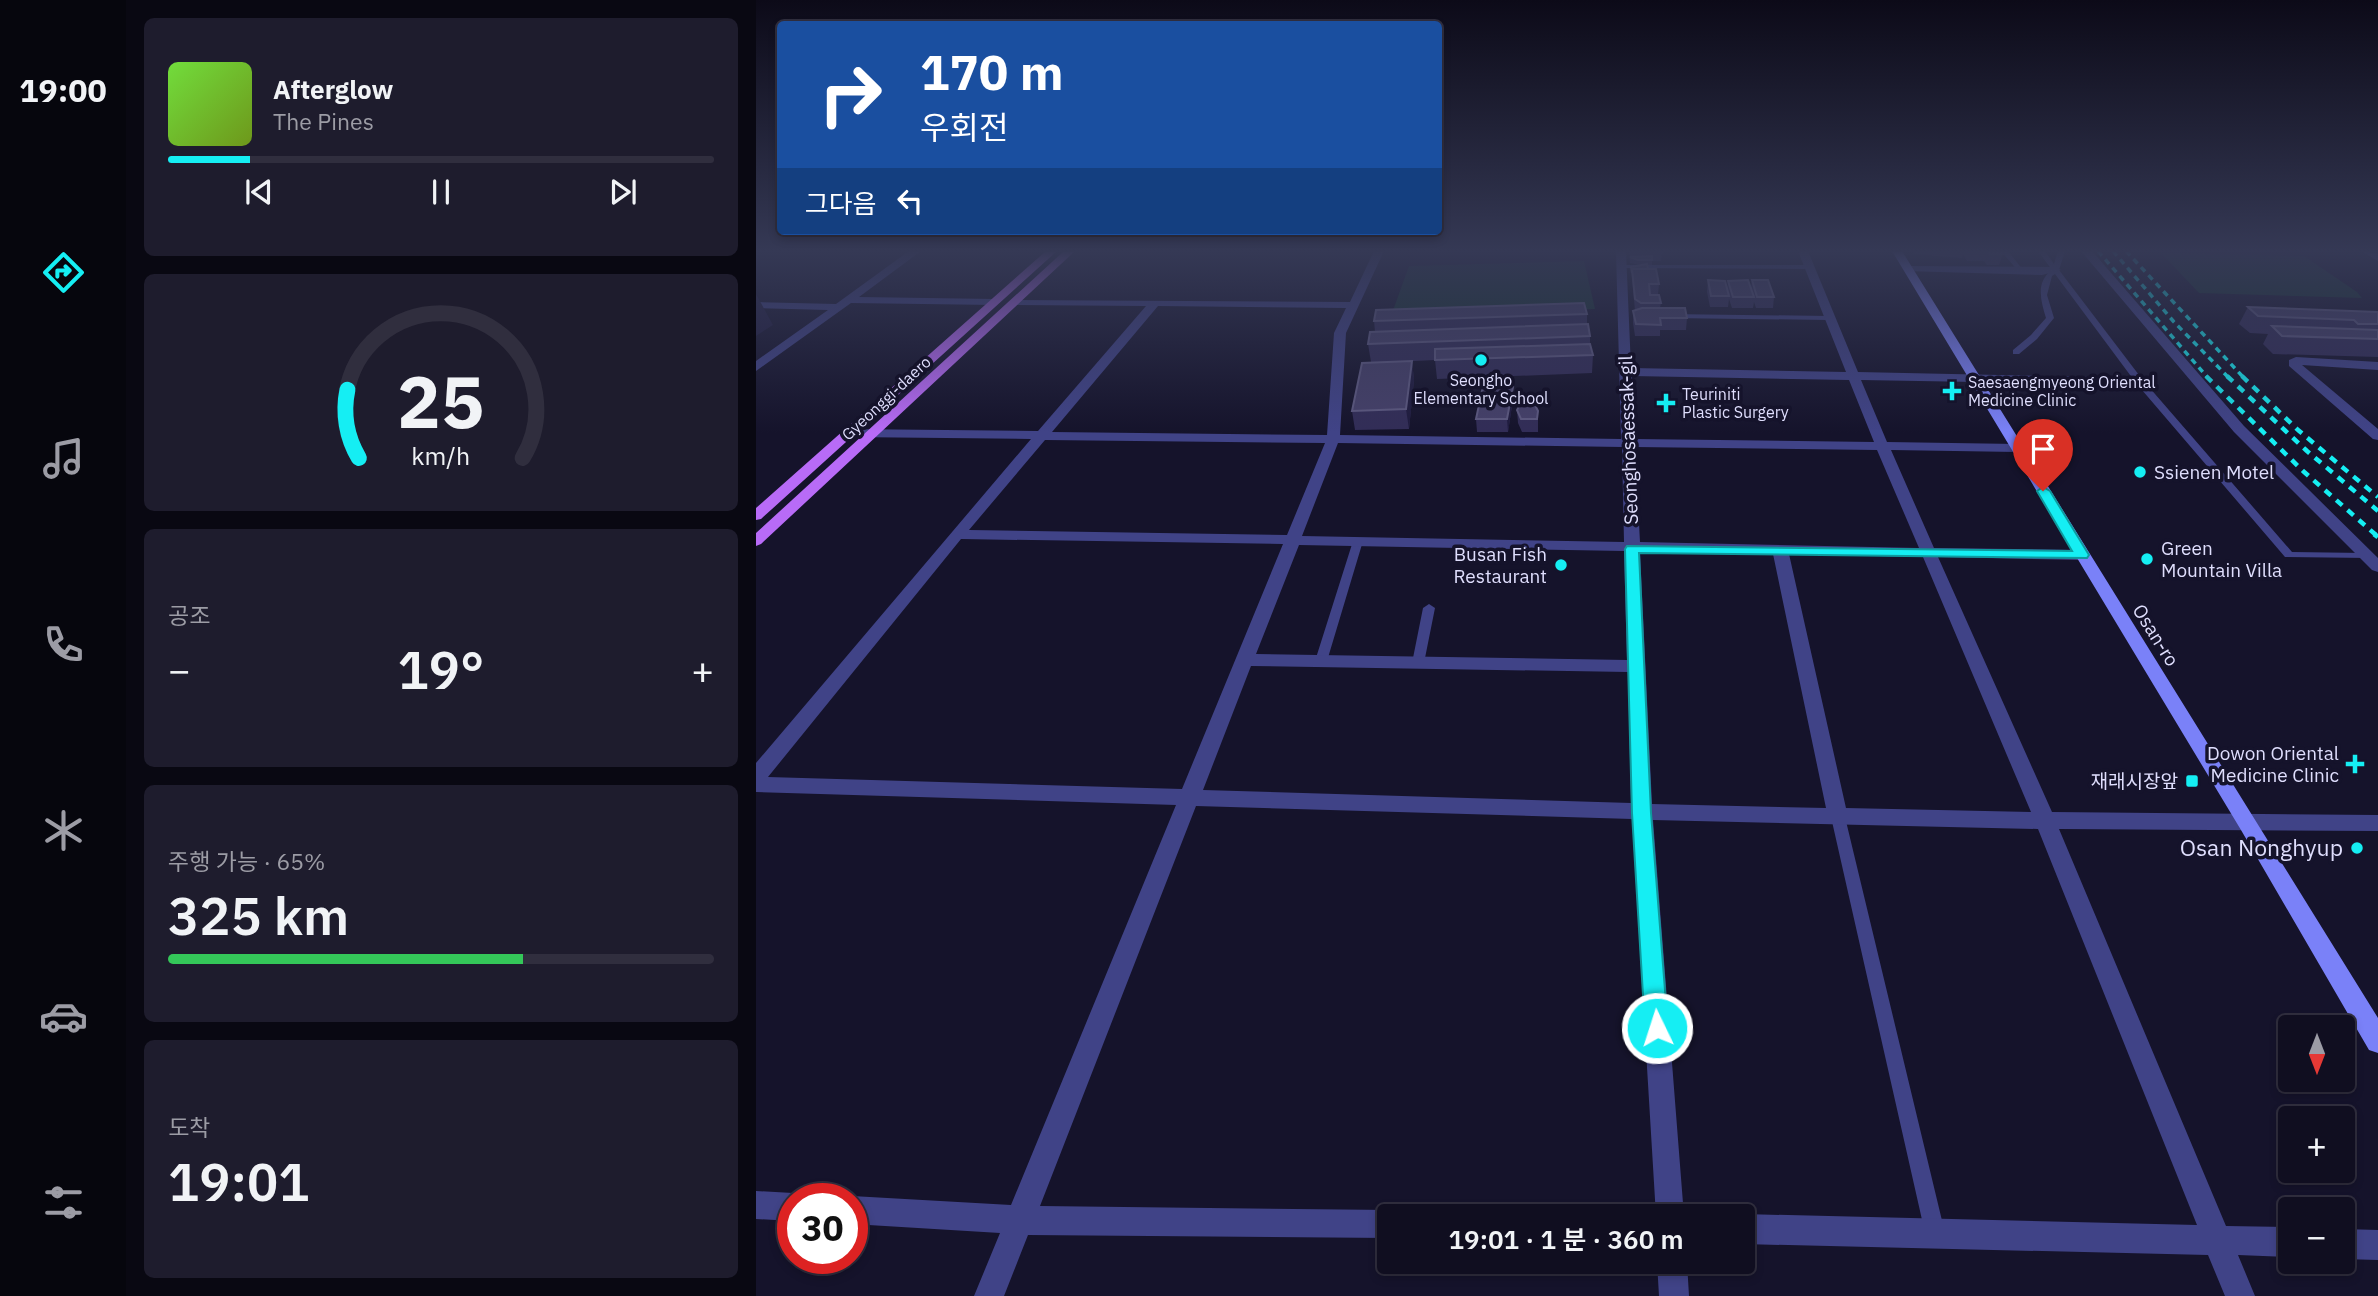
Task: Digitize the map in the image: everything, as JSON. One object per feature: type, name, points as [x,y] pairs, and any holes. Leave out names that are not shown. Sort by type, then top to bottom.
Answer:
[{"type":"main road","name":"Gyeonggi-daero","points":[[756,516],[984,311]]},
{"type":"main road","name":"Gyeonggi-daero","points":[[756,541],[1005,311]]},
{"type":"street","points":[[756,367],[832,311]]},
{"type":"street","points":[[756,777],[957,534],[1148,311]]},
{"type":"street","points":[[989,1296],[1333,440],[1340,333],[1351,311]]},
{"type":"street","name":"Seonghosaessak-gil","points":[[1628,311],[1626,372],[1642,813],[1669,1204]]},
{"type":"street","points":[[1826,311],[1928,553],[2046,822],[2240,1296]]},
{"type":"street","name":"Osan-ro","points":[[1935,311],[2378,1041]]},
{"type":"street","points":[[2138,311],[2239,429],[2378,567]]},
{"type":"street","points":[[2378,366],[2296,361],[2293,363],[2378,436]]},
{"type":"street","points":[[1626,372],[2139,381]]},
{"type":"street","points":[[848,433],[2017,448]]},
{"type":"street","points":[[957,534],[1632,549],[2082,555]]},
{"type":"street","points":[[1780,551],[1838,817]]},
{"type":"street","points":[[1243,660],[1637,666]]},
{"type":"street","points":[[756,784],[1188,796],[1642,813],[2046,822],[2378,823]]},
{"type":"street","points":[[756,1205],[777,1206]]},
{"type":"street","points":[[868,1211],[1019,1220],[1377,1224]]},
{"type":"street","points":[[1755,1229],[2278,1241]]},
{"type":"street","points":[[2355,1244],[2378,1245]]},
{"type":"street","points":[[1673,1274],[1674,1296]]},
{"type":"lane","points":[[2016,352],[2034,337],[2050,318],[2048,311]]},
{"type":"lane","points":[[2087,311],[2139,381],[2289,555],[2365,556]]},
{"type":"lane","points":[[1663,316],[1829,318]]},
{"type":"lane","points":[[1321,662],[1358,541]]},
{"type":"lane","points":[[1418,663],[1429,608]]},
{"type":"lane","points":[[1838,817],[1935,1233]]},
{"type":"green space","points":[[1393,311],[1523,311],[1391,316]]},
{"type":"building","points":[[1376,311],[1586,311],[1587,314],[1374,321]]},
{"type":"building","points":[[1633,311],[1686,311],[1687,318],[1660,318],[1661,325],[1636,324]]},
{"type":"building","points":[[2253,311],[2378,312],[2378,324],[2358,324],[2354,320],[2258,316]]},
{"type":"building","points":[[1588,324],[1590,336],[1368,344],[1370,332]]},
{"type":"building","points":[[2272,326],[2378,330],[2378,339],[2282,336]]},
{"type":"building","points":[[1590,344],[1593,355],[1435,360],[1435,349]]},
{"type":"building","points":[[1412,361],[1406,409],[1352,411],[1362,363]]},
{"type":"building","points":[[1483,386],[1513,387],[1507,419],[1476,419]]},
{"type":"building","points":[[1522,401],[1533,401],[1538,411],[1537,419],[1521,419],[1517,410]]},
{"type":"railway","points":[[2150,311],[2208,378]]},
{"type":"railway","points":[[2165,311],[2227,376]]},
{"type":"railway","points":[[2182,311],[2243,377]]},
{"type":"railway","points":[[2227,376],[2307,451],[2378,511]]},
{"type":"railway","points":[[2243,377],[2298,430],[2378,497]]},
{"type":"railway","points":[[2208,378],[2303,471],[2376,535]]},
{"type":"railway","points":[[2374,534],[2378,537]]},
{"type":"place","name":"Seongho Elementary School","points":[[1481,360]]},
{"type":"place","name":"Saesaengmyeong Oriental Medicine Clinic","points":[[1952,391]]},
{"type":"place","name":"Teuriniti Plastic Surgery","points":[[1666,403]]},
{"type":"place","name":"Ssienen Motel","points":[[2140,472]]},
{"type":"place","name":"Green Mountain Villa","points":[[2147,559]]},
{"type":"place","name":"Busan Fish Restaurant","points":[[1561,565]]},
{"type":"place","name":"Dowon Oriental Medicine Clinic","points":[[2355,764]]},
{"type":"place","name":"재래시장앞","points":[[2192,781]]},
{"type":"place","name":"Osan Nonghyup","points":[[2357,848]]},
{"type":"route","points":[[1657,1028],[1642,813],[1632,549],[2082,555],[2043,491]]}]
